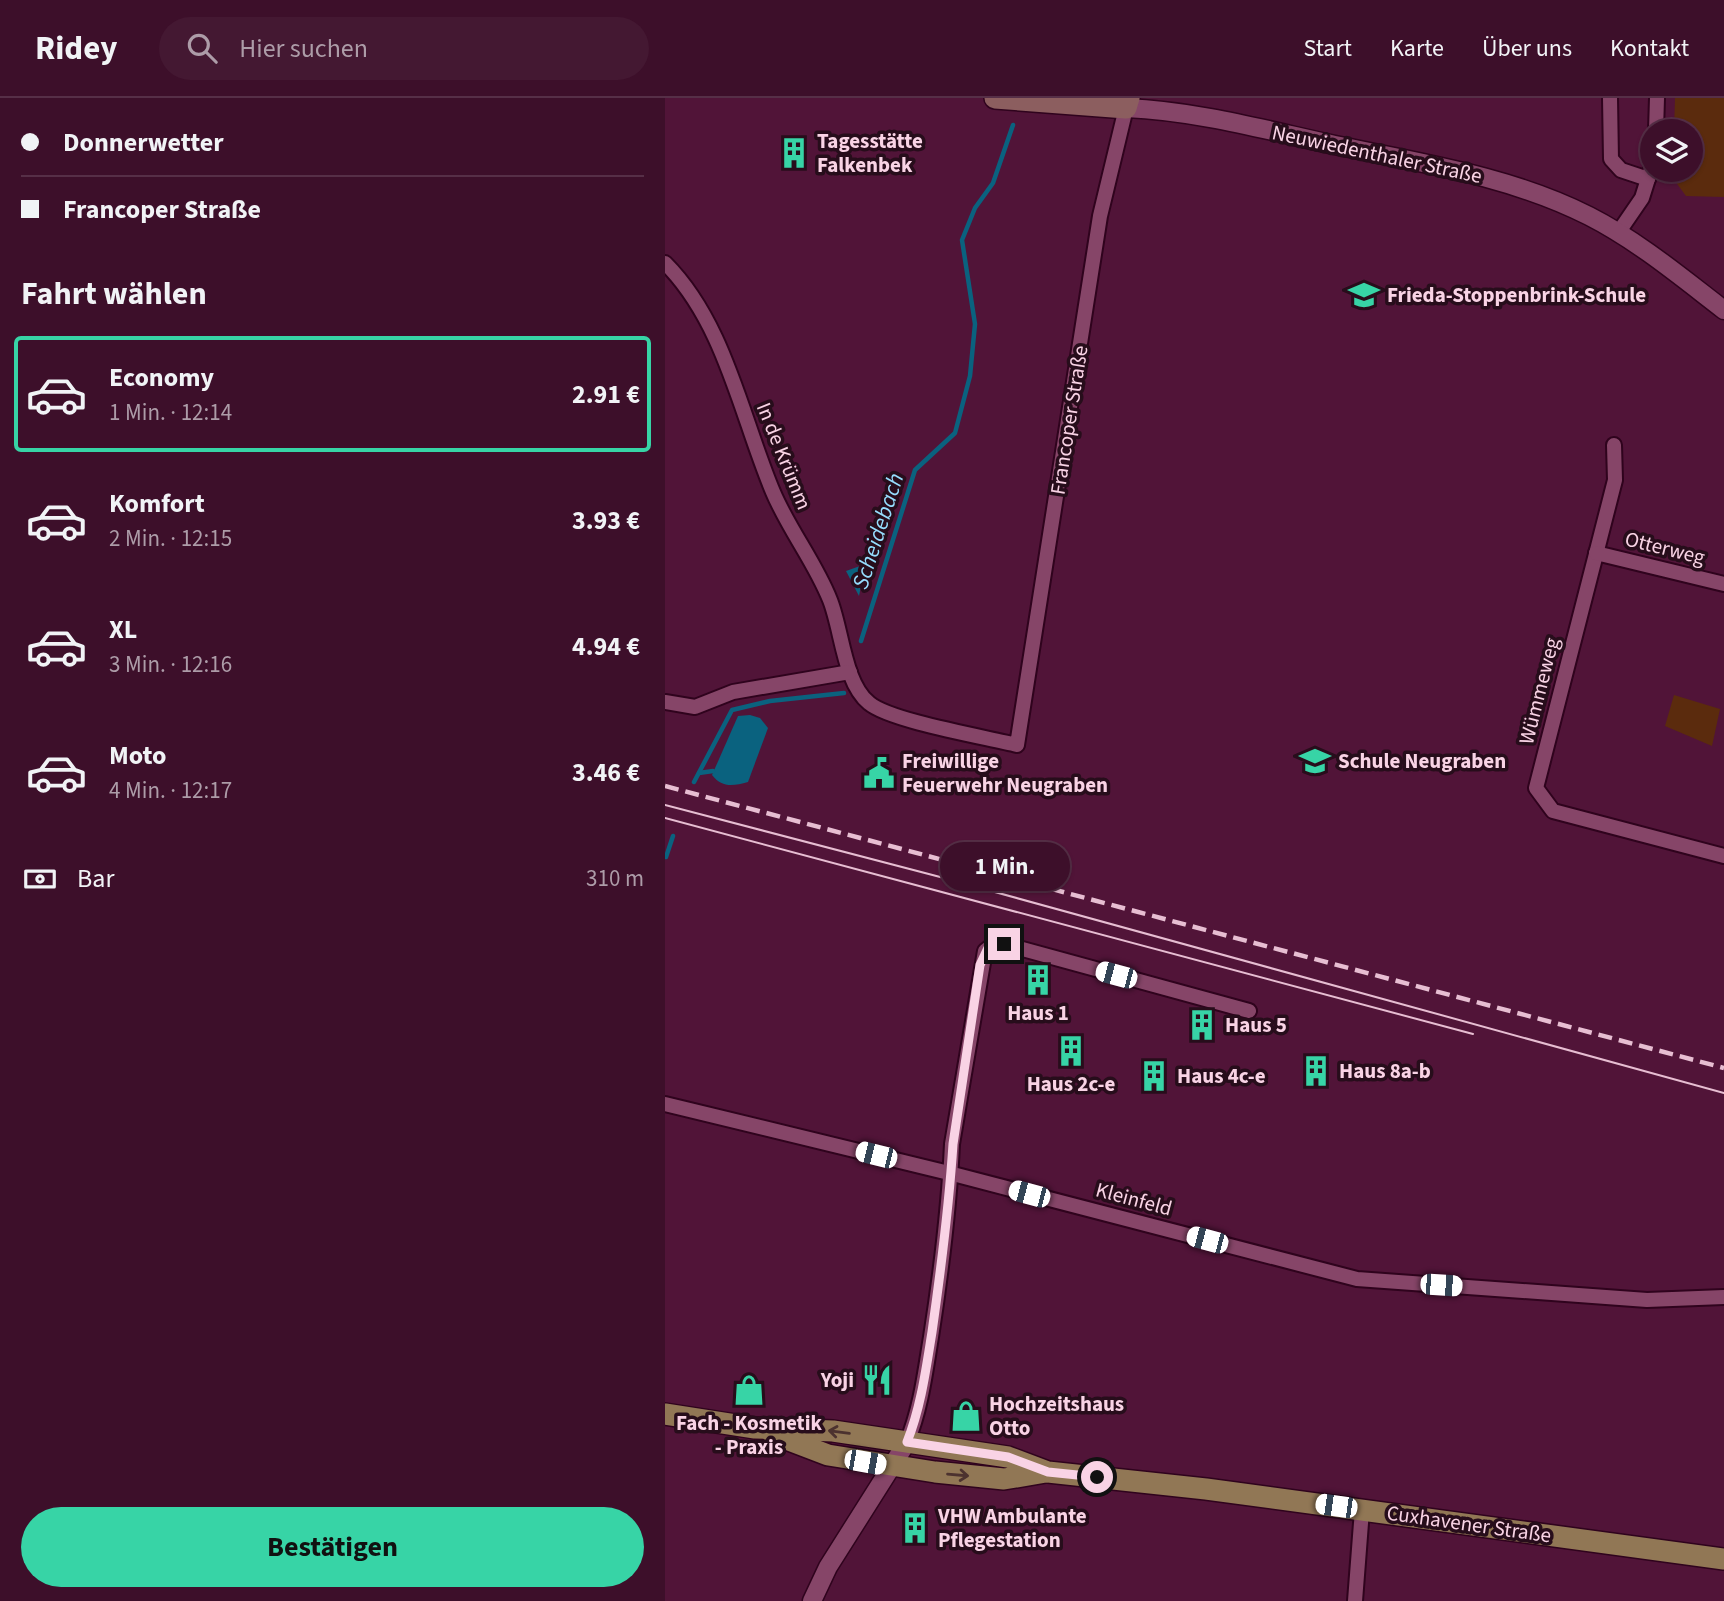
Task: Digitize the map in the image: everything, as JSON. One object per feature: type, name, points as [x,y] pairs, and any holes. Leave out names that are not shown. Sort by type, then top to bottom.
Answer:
[{"type":"main road","name":"Neuwiedenthaler Straße","points":[[995,98],[1128,103]]},
{"type":"main road","name":"Cuxhavener Straße","points":[[665,1414],[755,1428],[833,1431],[1008,1457],[1048,1472],[1362,1510],[1724,1559]]},
{"type":"main road","name":"Cuxhavener Straße","points":[[755,1428],[828,1455],[891,1466],[1004,1479],[1048,1472]]},
{"type":"street","points":[[1610,98],[1611,159],[1621,170],[1640,172]]},
{"type":"street","points":[[1657,98],[1657,119]]},
{"type":"street","name":"Neuwiedenthaler Straße","points":[[1128,103],[1228,121],[1505,182],[1566,206],[1618,233],[1724,310]]},
{"type":"street","name":"Francoper Straße","points":[[1017,745],[1100,216],[1128,103]]},
{"type":"street","points":[[1618,233],[1639,203],[1647,182]]},
{"type":"street","name":"In de Krümm","points":[[665,263],[690,292],[714,334],[773,494],[817,570],[831,603],[850,672],[861,696],[880,710],[1017,745]]},
{"type":"street","name":"Wümmeweg","points":[[1614,445],[1615,480],[1537,788],[1553,811],[1724,856]]},
{"type":"street","name":"Otterweg","points":[[1596,553],[1724,584]]},
{"type":"street","points":[[665,702],[695,707],[733,692],[850,672]]},
{"type":"street","points":[[812,1601],[828,1567],[907,1442],[917,1418],[980,965],[988,948],[1004,944],[1249,1011]]},
{"type":"street","name":"Kleinfeld","points":[[665,1104],[953,1174],[1357,1279],[1647,1300],[1724,1297]]},
{"type":"street","points":[[1356,1601],[1362,1510]]},
{"type":"shaded area","points":[[1675,98],[1724,98],[1724,197],[1686,196],[1676,182],[1703,182],[1703,119],[1674,119]]},
{"type":"shaded area","points":[[1674,695],[1720,709],[1712,746],[1665,726]]},
{"type":"water","points":[[865,566],[859,596],[846,571]]},
{"type":"water","points":[[738,716],[760,718],[768,728],[748,782],[724,784],[712,775]]},
{"type":"waterway","name":"Scheidebach","points":[[861,641],[915,470],[955,433],[970,376],[975,324],[962,240],[975,208],[993,183],[1013,125]]},
{"type":"waterway","name":"Scheidebach","points":[[694,782],[732,710],[770,701],[844,693]]},
{"type":"waterway","points":[[699,773],[713,771]]},
{"type":"waterway","name":"Scheidebach","points":[[666,857],[673,836]]},
{"type":"tram line","points":[[665,805],[944,878],[1724,1093]]},
{"type":"tram line","points":[[665,818],[1473,1034]]},
{"type":"railway","points":[[665,786],[1724,1068]]},
{"type":"place","name":"Tagesstätte Falkenbek","points":[[794,153]]},
{"type":"place","name":"Frieda-Stoppenbrink-Schule","points":[[1364,295]]},
{"type":"place","name":"Schule Neugraben","points":[[1315,761]]},
{"type":"place","name":"Freiwillige Feuerwehr Neugraben","points":[[879,773]]},
{"type":"place","name":"Haus 1","points":[[1038,980]]},
{"type":"place","name":"Haus 5","points":[[1202,1025]]},
{"type":"place","name":"Haus 2c-e","points":[[1071,1051]]},
{"type":"place","name":"Haus 8a-b","points":[[1316,1071]]},
{"type":"place","name":"Haus 4c-e","points":[[1154,1076]]},
{"type":"place","name":"Yoji","points":[[877,1380]]},
{"type":"place","name":"Fach - Kosmetik - Praxis","points":[[749,1390]]},
{"type":"place","name":"Hochzeitshaus Otto","points":[[966,1416]]},
{"type":"place","name":"VHW Ambulante Pflegestation","points":[[915,1528]]},
{"type":"route","points":[[1004,944],[988,948],[982,955],[980,965],[953,1144],[953,1174],[935,1313],[917,1418],[907,1442],[1008,1457],[1048,1472],[1097,1477]]}]
